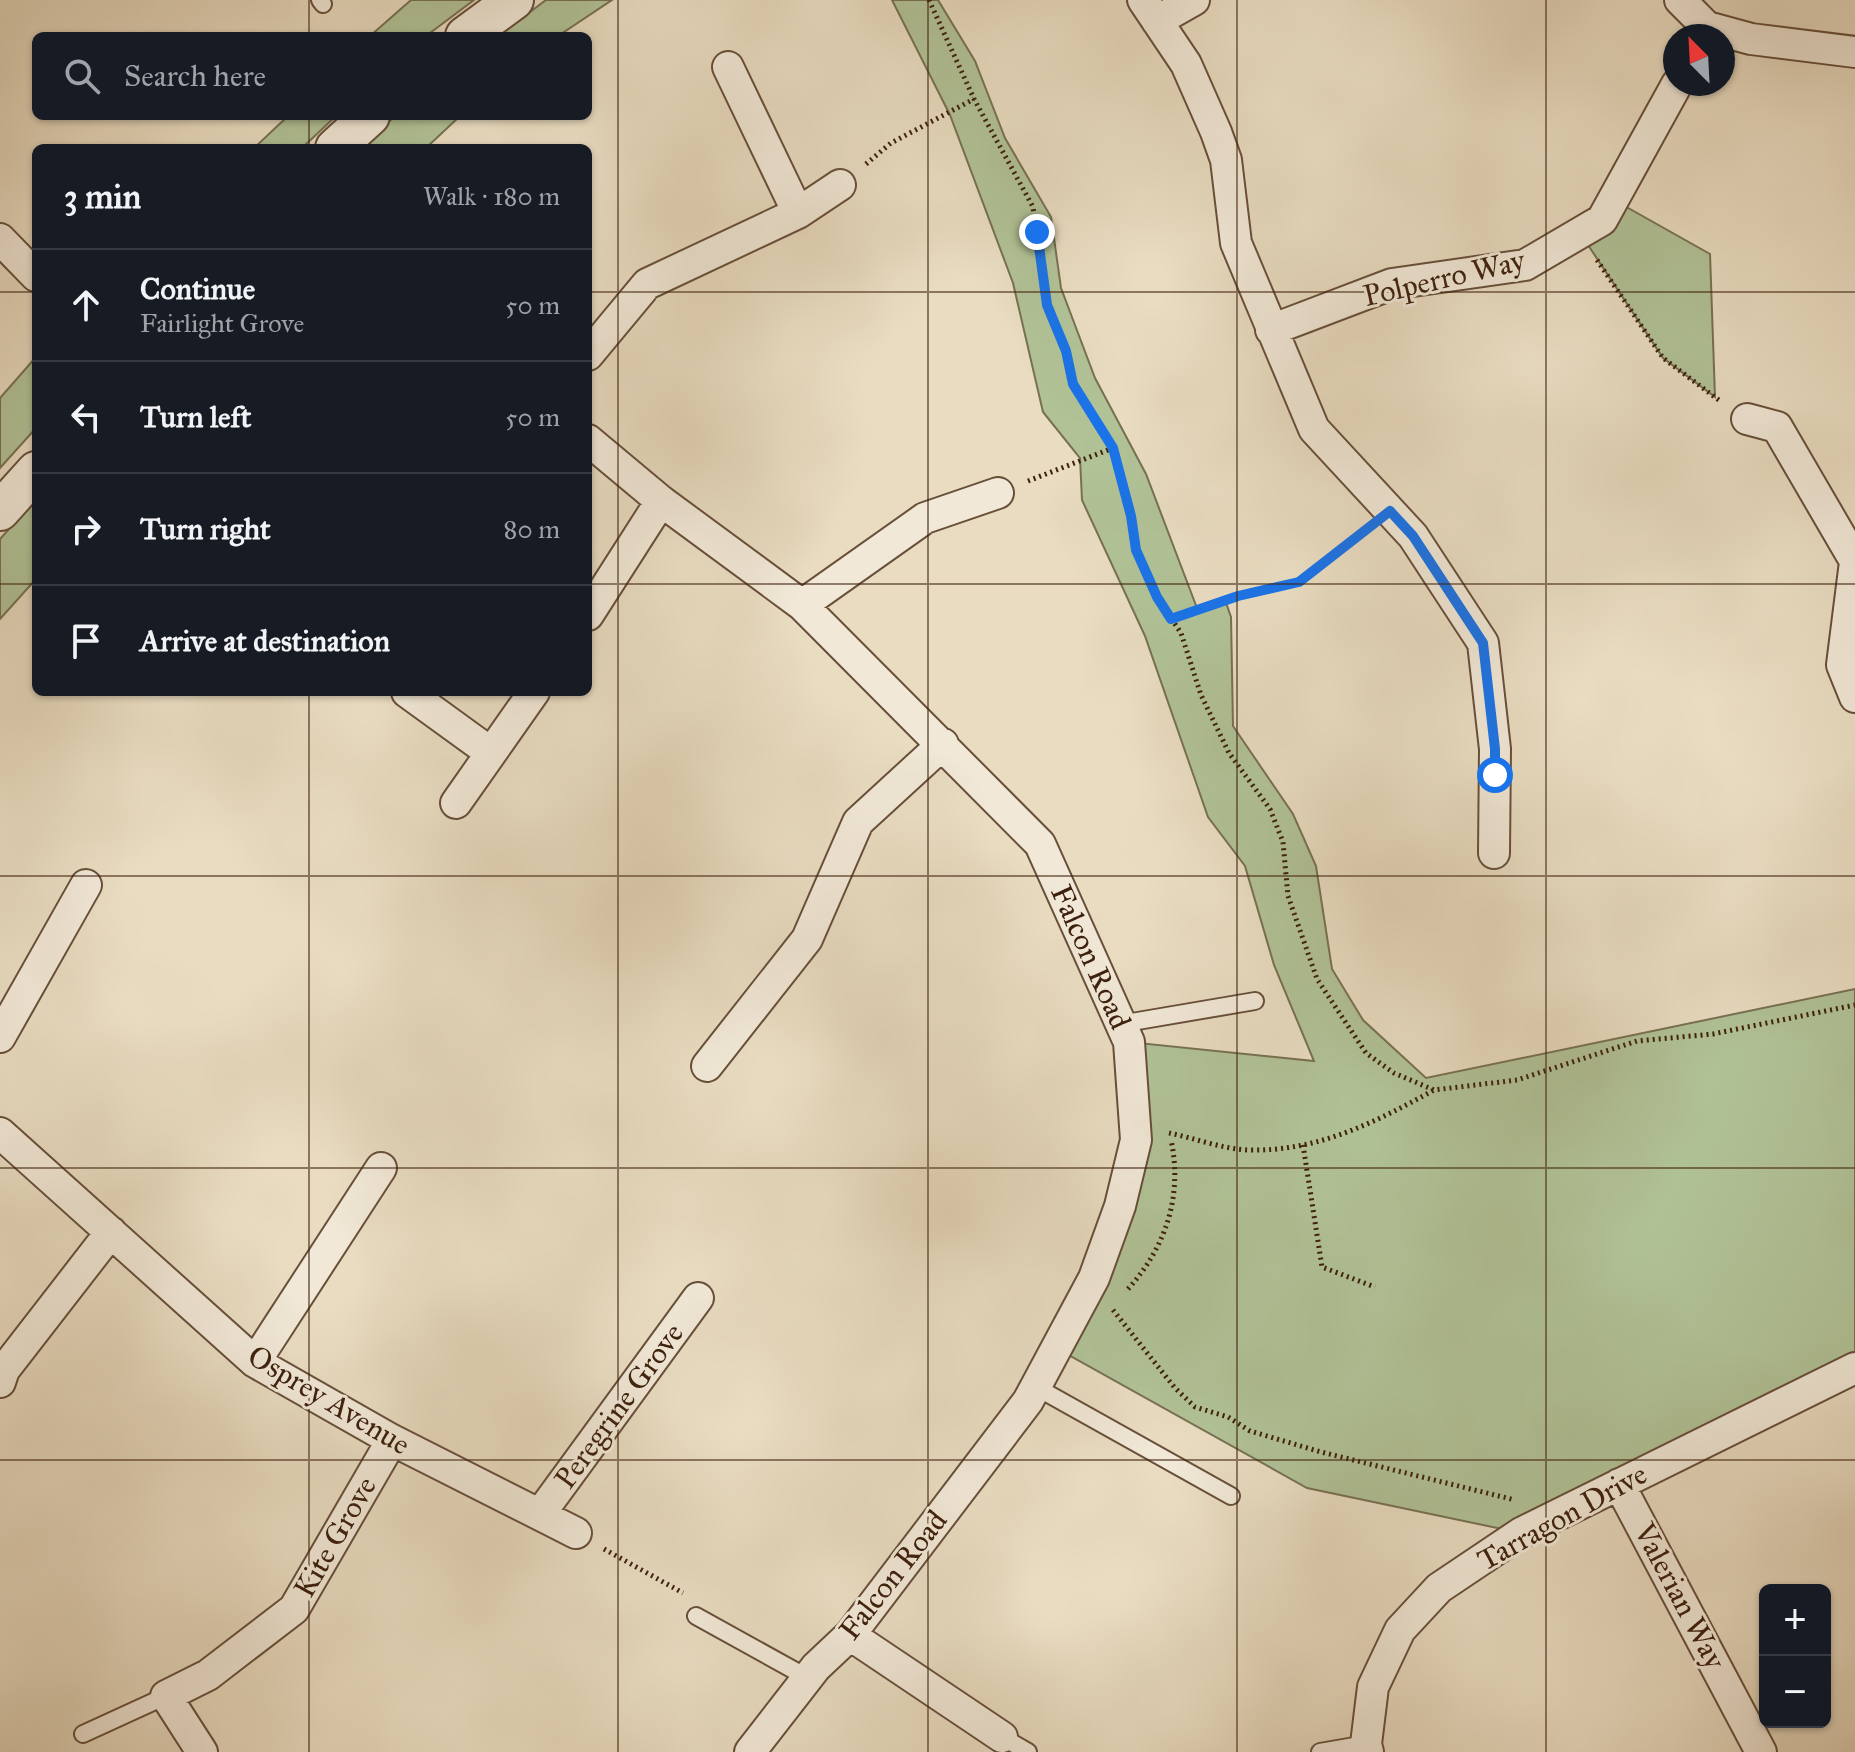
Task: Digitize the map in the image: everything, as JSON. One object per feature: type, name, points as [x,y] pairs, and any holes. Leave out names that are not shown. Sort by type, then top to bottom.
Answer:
[{"type":"street","points":[[470,32],[514,0]]},
{"type":"street","points":[[1194,0],[1150,11],[1186,64],[1216,132],[1226,160],[1236,243],[1314,429],[1413,536],[1483,643],[1495,749],[1494,853]]},
{"type":"street","points":[[1680,0],[1699,24]]},
{"type":"street","points":[[1735,36],[1855,52]]},
{"type":"street","points":[[728,67],[798,213]]},
{"type":"street","name":"Polperro Way","points":[[1268,319],[1392,284],[1525,265],[1602,220],[1670,96]]},
{"type":"street","points":[[339,144],[366,120]]},
{"type":"street","points":[[592,350],[647,284],[798,213],[840,185]]},
{"type":"street","points":[[0,239],[32,272]]},
{"type":"street","points":[[1747,419],[1777,427],[1855,562],[1842,665],[1855,697]]},
{"type":"street","name":"Falcon Road","points":[[592,443],[661,501],[802,605],[1040,844],[1129,1042],[1136,1140],[1120,1206],[1094,1278],[1036,1387],[850,1635],[808,1678],[750,1752]]},
{"type":"street","points":[[0,511],[32,475]]},
{"type":"street","points":[[802,605],[925,518],[998,493]]},
{"type":"street","points":[[592,609],[661,501]]},
{"type":"street","points":[[413,696],[491,753]]},
{"type":"street","points":[[456,803],[531,696]]},
{"type":"street","points":[[707,1066],[807,939],[858,822],[943,744]]},
{"type":"street","points":[[0,1037],[86,885]]},
{"type":"street","name":"Osprey Avenue","points":[[0,1133],[255,1362],[392,1440],[576,1533]]},
{"type":"street","points":[[255,1362],[381,1168]]},
{"type":"street","points":[[0,1382],[4,1370],[111,1232]]},
{"type":"street","name":"Peregrine Grove","points":[[540,1514],[698,1298]]},
{"type":"street","name":"Tarragon Drive","points":[[1367,1748],[1373,1687],[1400,1630],[1439,1588],[1521,1533],[1855,1368]]},
{"type":"street","name":"Kite Grove","points":[[166,1696],[208,1675],[294,1609],[392,1440]]},
{"type":"street","name":"Valerian Way","points":[[1619,1484],[1761,1752]]},
{"type":"street","points":[[850,1635],[1002,1737]]},
{"type":"street","points":[[166,1696],[202,1752]]},
{"type":"lane","points":[[1120,1024],[1255,1001]]},
{"type":"lane","points":[[1036,1387],[1231,1496]]},
{"type":"lane","points":[[696,1616],[808,1678]]},
{"type":"lane","points":[[83,1734],[166,1696]]},
{"type":"lane","points":[[1002,1737],[1028,1752]]},
{"type":"lane","points":[[1320,1752],[1367,1748]]},
{"type":"path","points":[[929,0],[974,99],[1033,207],[1047,305],[1066,351],[1073,384],[1113,448],[1131,516],[1136,550],[1157,597],[1181,633],[1201,695],[1229,753],[1270,809],[1283,842],[1288,896],[1317,979],[1366,1053],[1394,1073],[1434,1090]]},
{"type":"path","points":[[840,185],[891,143],[974,99]]},
{"type":"path","points":[[1580,233],[1663,358],[1747,419]]},
{"type":"path","points":[[998,493],[1113,448]]},
{"type":"path","points":[[1171,619],[1238,596],[1299,582],[1390,511]]},
{"type":"path","points":[[1169,1133],[1247,1150],[1303,1145],[1381,1119],[1434,1090],[1517,1080],[1637,1041],[1713,1034],[1855,1005]]},
{"type":"path","points":[[1303,1145],[1322,1267],[1375,1287]]},
{"type":"path","points":[[1110,1306],[1175,1388],[1195,1407],[1228,1417],[1250,1431],[1321,1452],[1511,1497],[1547,1520]]},
{"type":"green space","points":[[411,0],[474,0],[431,32],[375,32]]},
{"type":"green space","points":[[546,0],[612,0],[564,32],[503,32]]},
{"type":"green space","points":[[892,0],[938,0],[975,61],[1005,138],[1051,217],[1061,288],[1095,378],[1146,474],[1197,608],[1224,597],[1231,617],[1233,726],[1293,814],[1316,866],[1332,969],[1363,1020],[1426,1078],[1855,989],[1855,1377],[1521,1533],[1307,1488],[1058,1349],[1116,1215],[1129,1042],[1314,1061],[1274,965],[1245,866],[1208,817],[1145,636],[1082,500],[1080,458],[1043,412],[1013,283],[950,115]]},
{"type":"green space","points":[[284,120],[332,120],[306,144],[258,144]]},
{"type":"green space","points":[[391,120],[456,120],[430,144],[364,144]]},
{"type":"green space","points":[[1614,200],[1710,254],[1715,397],[1663,358],[1580,233]]},
{"type":"green space","points":[[32,362],[32,432],[0,468],[0,398]]},
{"type":"green space","points":[[32,503],[32,583],[0,619],[0,539]]},
{"type":"route","points":[[1037,232],[1047,305],[1066,351],[1073,384],[1113,448],[1131,516],[1136,550],[1157,597],[1171,619],[1238,596],[1299,582],[1390,511],[1413,536],[1483,643],[1495,775]]}]
